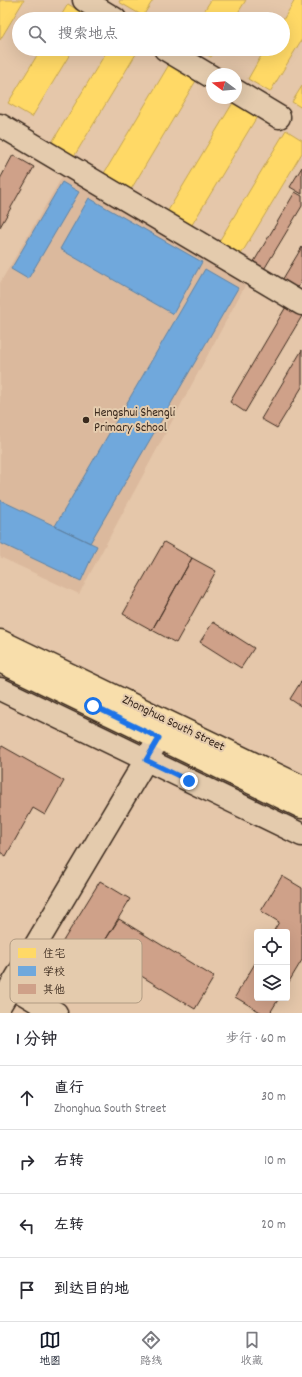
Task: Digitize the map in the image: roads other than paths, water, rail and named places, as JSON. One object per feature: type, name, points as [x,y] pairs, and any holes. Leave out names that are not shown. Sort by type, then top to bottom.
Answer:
[{"type":"main road","name":"Zhonghua South Street","points":[[0,641],[302,787]]},
{"type":"main road","name":"Zhonghua South Street","points":[[0,661],[302,807]]},
{"type":"street","points":[[84,0],[104,12]]},
{"type":"street","points":[[178,56],[206,73]]},
{"type":"street","points":[[242,95],[279,117]]},
{"type":"street","points":[[0,125],[302,304]]},
{"type":"street","points":[[0,690],[302,835]]},
{"type":"street","points":[[39,939],[159,738]]},
{"type":"street","points":[[0,1005],[10,988]]},
{"type":"street","points":[[39,1003],[56,1013]]},
{"type":"place","name":"Hengshui Shengli Primary School","points":[[86,420]]}]
